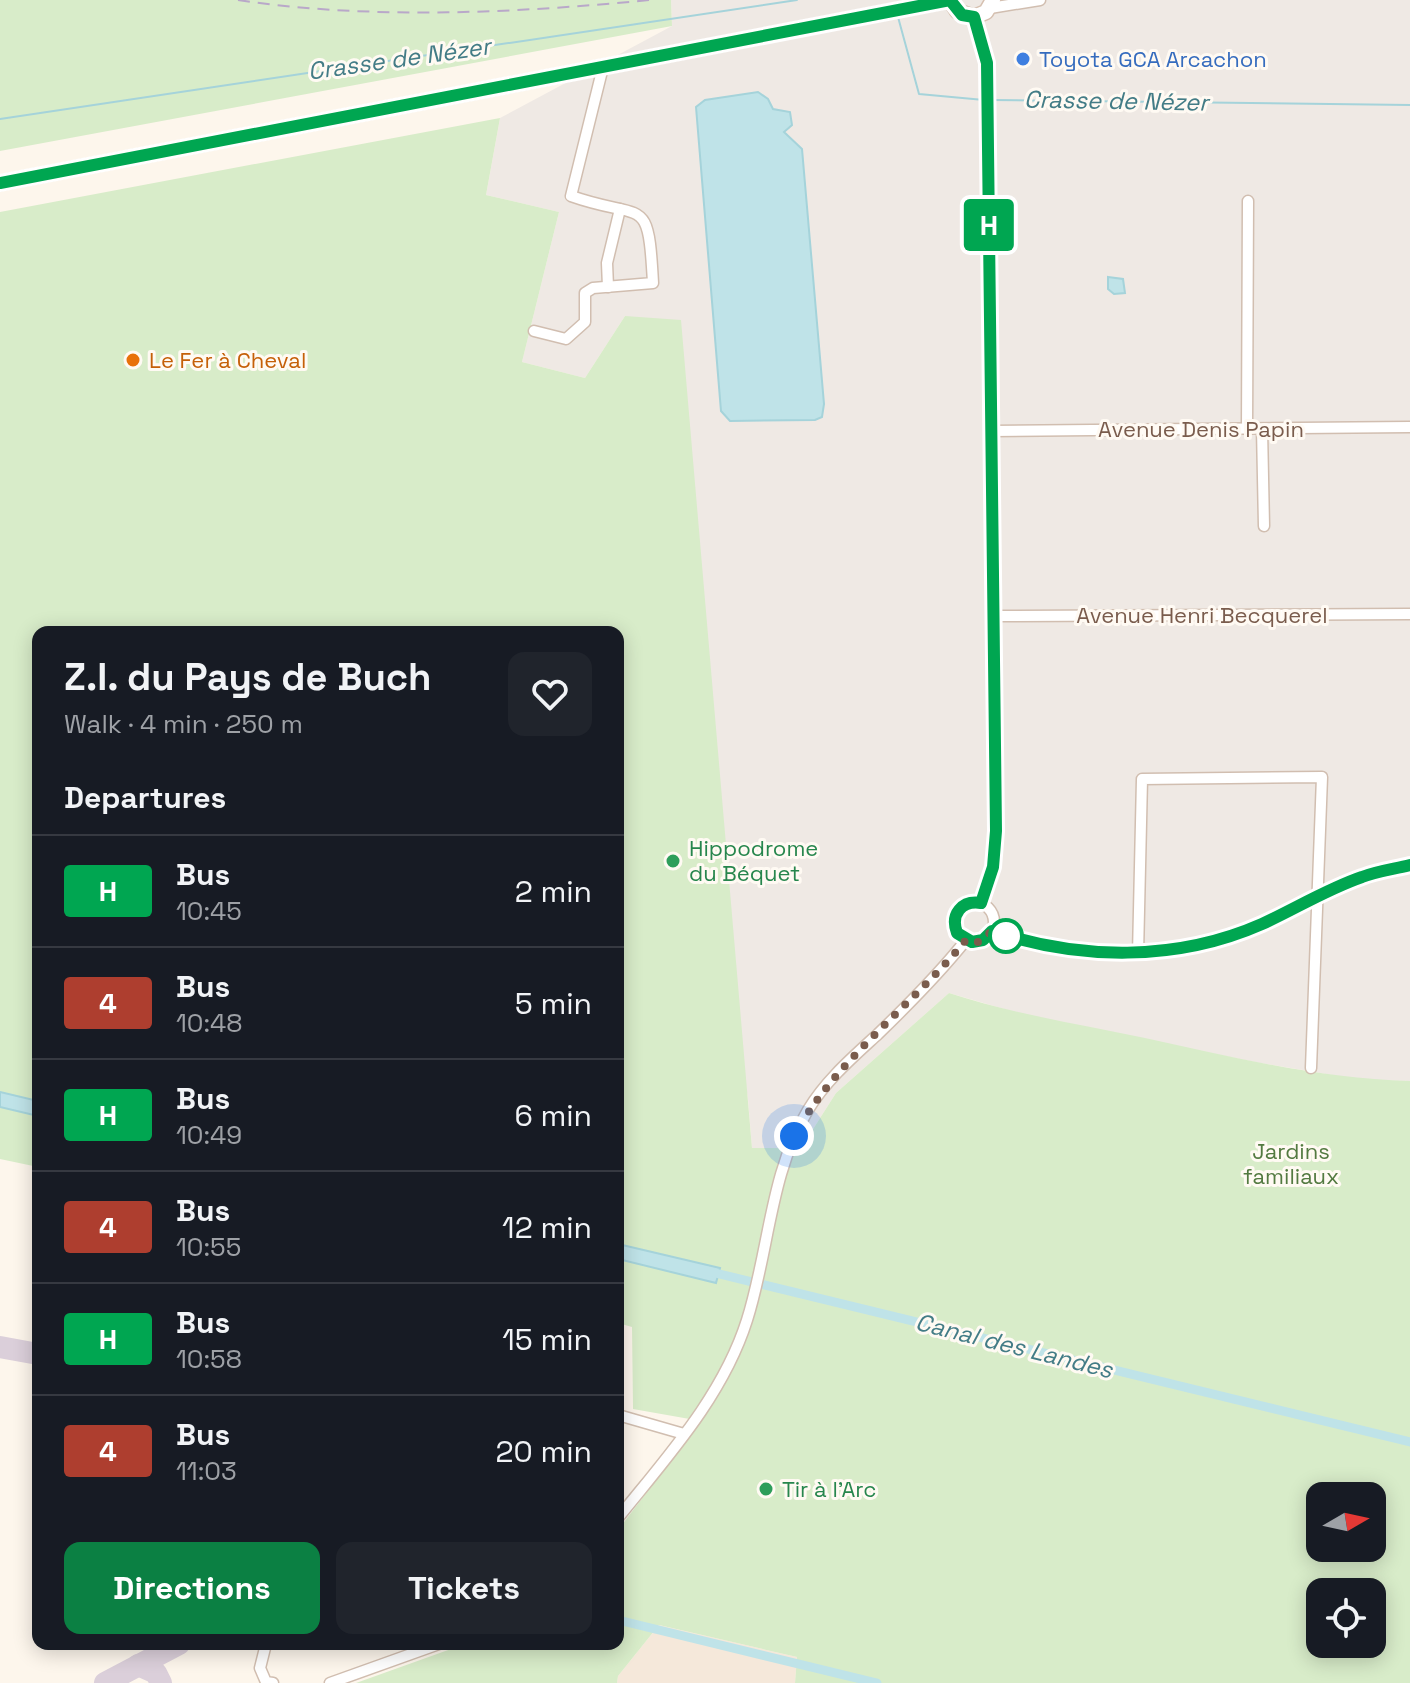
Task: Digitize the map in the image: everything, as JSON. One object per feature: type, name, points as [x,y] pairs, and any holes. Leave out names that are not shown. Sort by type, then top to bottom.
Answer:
[{"type":"main road","points":[[0,183],[950,0],[962,15],[974,17],[992,4]]},
{"type":"street","points":[[992,4],[1040,0]]},
{"type":"street","points":[[974,17],[986,53],[988,101],[996,831],[993,867],[981,903]]},
{"type":"street","points":[[534,331],[566,339],[576,334],[585,322],[585,293],[608,287],[653,283],[647,223],[638,213],[571,196],[603,67]]},
{"type":"street","points":[[1247,429],[1248,201]]},
{"type":"street","points":[[608,287],[607,263],[620,209]]},
{"type":"street","name":"Avenue Denis Papin","points":[[991,431],[1410,427]]},
{"type":"street","points":[[1262,429],[1264,526]]},
{"type":"street","name":"Avenue Henri Becquerel","points":[[994,616],[1410,614]]},
{"type":"street","points":[[1138,954],[1142,779],[1322,777],[1311,1068]]},
{"type":"street","points":[[992,931],[1031,945],[1138,954],[1191,946],[1242,931],[1362,876],[1410,865]]},
{"type":"street","points":[[981,903],[994,918],[992,931],[978,942],[966,940],[957,933],[955,915],[963,905],[981,903]]},
{"type":"street","points":[[624,1510],[684,1434],[726,1372],[753,1300],[777,1189],[794,1136],[808,1110],[827,1083],[930,983],[966,940]]},
{"type":"street","points":[[624,1417],[684,1434]]},
{"type":"street","points":[[264,1650],[260,1668],[266,1682],[273,1683]]},
{"type":"street","points":[[330,1683],[422,1650]]},
{"type":"shaded area","points":[[671,0],[1410,0],[1410,1081],[1361,1080],[1255,1062],[1035,1018],[949,993],[836,1093],[801,1148],[752,1148],[748,1099],[625,316],[585,378],[522,362],[559,212],[486,195],[500,118],[672,26]]},
{"type":"shaded area","points":[[659,1625],[797,1657],[795,1683],[617,1683],[618,1676]]},
{"type":"green space","points":[[0,0],[671,0],[672,26],[0,151]]},
{"type":"green space","name":"Jardins familiaux","points":[[500,118],[486,195],[559,212],[522,362],[585,378],[625,316],[681,320],[752,1148],[801,1148],[836,1093],[949,993],[1022,1013],[1277,1066],[1343,1076],[1410,1081],[1410,1683],[795,1683],[797,1657],[659,1625],[618,1676],[617,1683],[356,1683],[448,1650],[624,1650],[624,1522],[701,1421],[633,1409],[632,1327],[624,1325],[624,626],[32,626],[32,1166],[0,1159],[0,212]]},
{"type":"water","points":[[758,92],[768,99],[773,109],[790,112],[792,125],[784,132],[802,149],[824,404],[822,417],[815,420],[730,421],[721,411],[696,107],[705,100]]},
{"type":"water","points":[[1108,277],[1123,279],[1125,293],[1114,294],[1108,289]]},
{"type":"water","points":[[0,1092],[32,1100],[32,1115],[0,1107]]},
{"type":"water","points":[[624,1245],[720,1268],[716,1283],[624,1260]]},
{"type":"waterway","name":"Crasse de Nézer","points":[[0,119],[797,0]]},
{"type":"waterway","name":"Crasse de Nézer","points":[[898,17],[919,94],[984,100]]},
{"type":"waterway","name":"Crasse de Nézer","points":[[991,100],[1410,105]]},
{"type":"waterway","name":"Canal des Landes","points":[[707,1271],[1410,1442]]},
{"type":"waterway","points":[[624,1621],[877,1683]]},
{"type":"taxiway","points":[[0,1347],[32,1353]]},
{"type":"taxiway","points":[[105,1683],[168,1650]]},
{"type":"taxiway","points":[[138,1665],[156,1673],[161,1683]]},
{"type":"railway","points":[[238,0],[391,12],[496,11],[649,0]]},
{"type":"bus line","name":"H","points":[[0,183],[950,0],[962,15],[974,17],[987,63],[996,831],[993,867],[981,903],[968,903],[958,910],[954,921],[957,933],[972,942],[983,940],[992,931],[1031,945],[1138,954],[1191,946],[1242,931],[1362,876],[1410,865]]},
{"type":"place","name":"Toyota GCA Arcachon","points":[[1023,59]]},
{"type":"place","name":"Le Fer à Cheval","points":[[133,360]]},
{"type":"place","name":"Hippodrome du Béquet","points":[[673,861]]},
{"type":"place","name":"Tir à l'Arc","points":[[766,1489]]},
{"type":"route","points":[[794,1136],[827,1083],[930,983],[966,940],[978,942],[992,931],[1006,936]]}]
